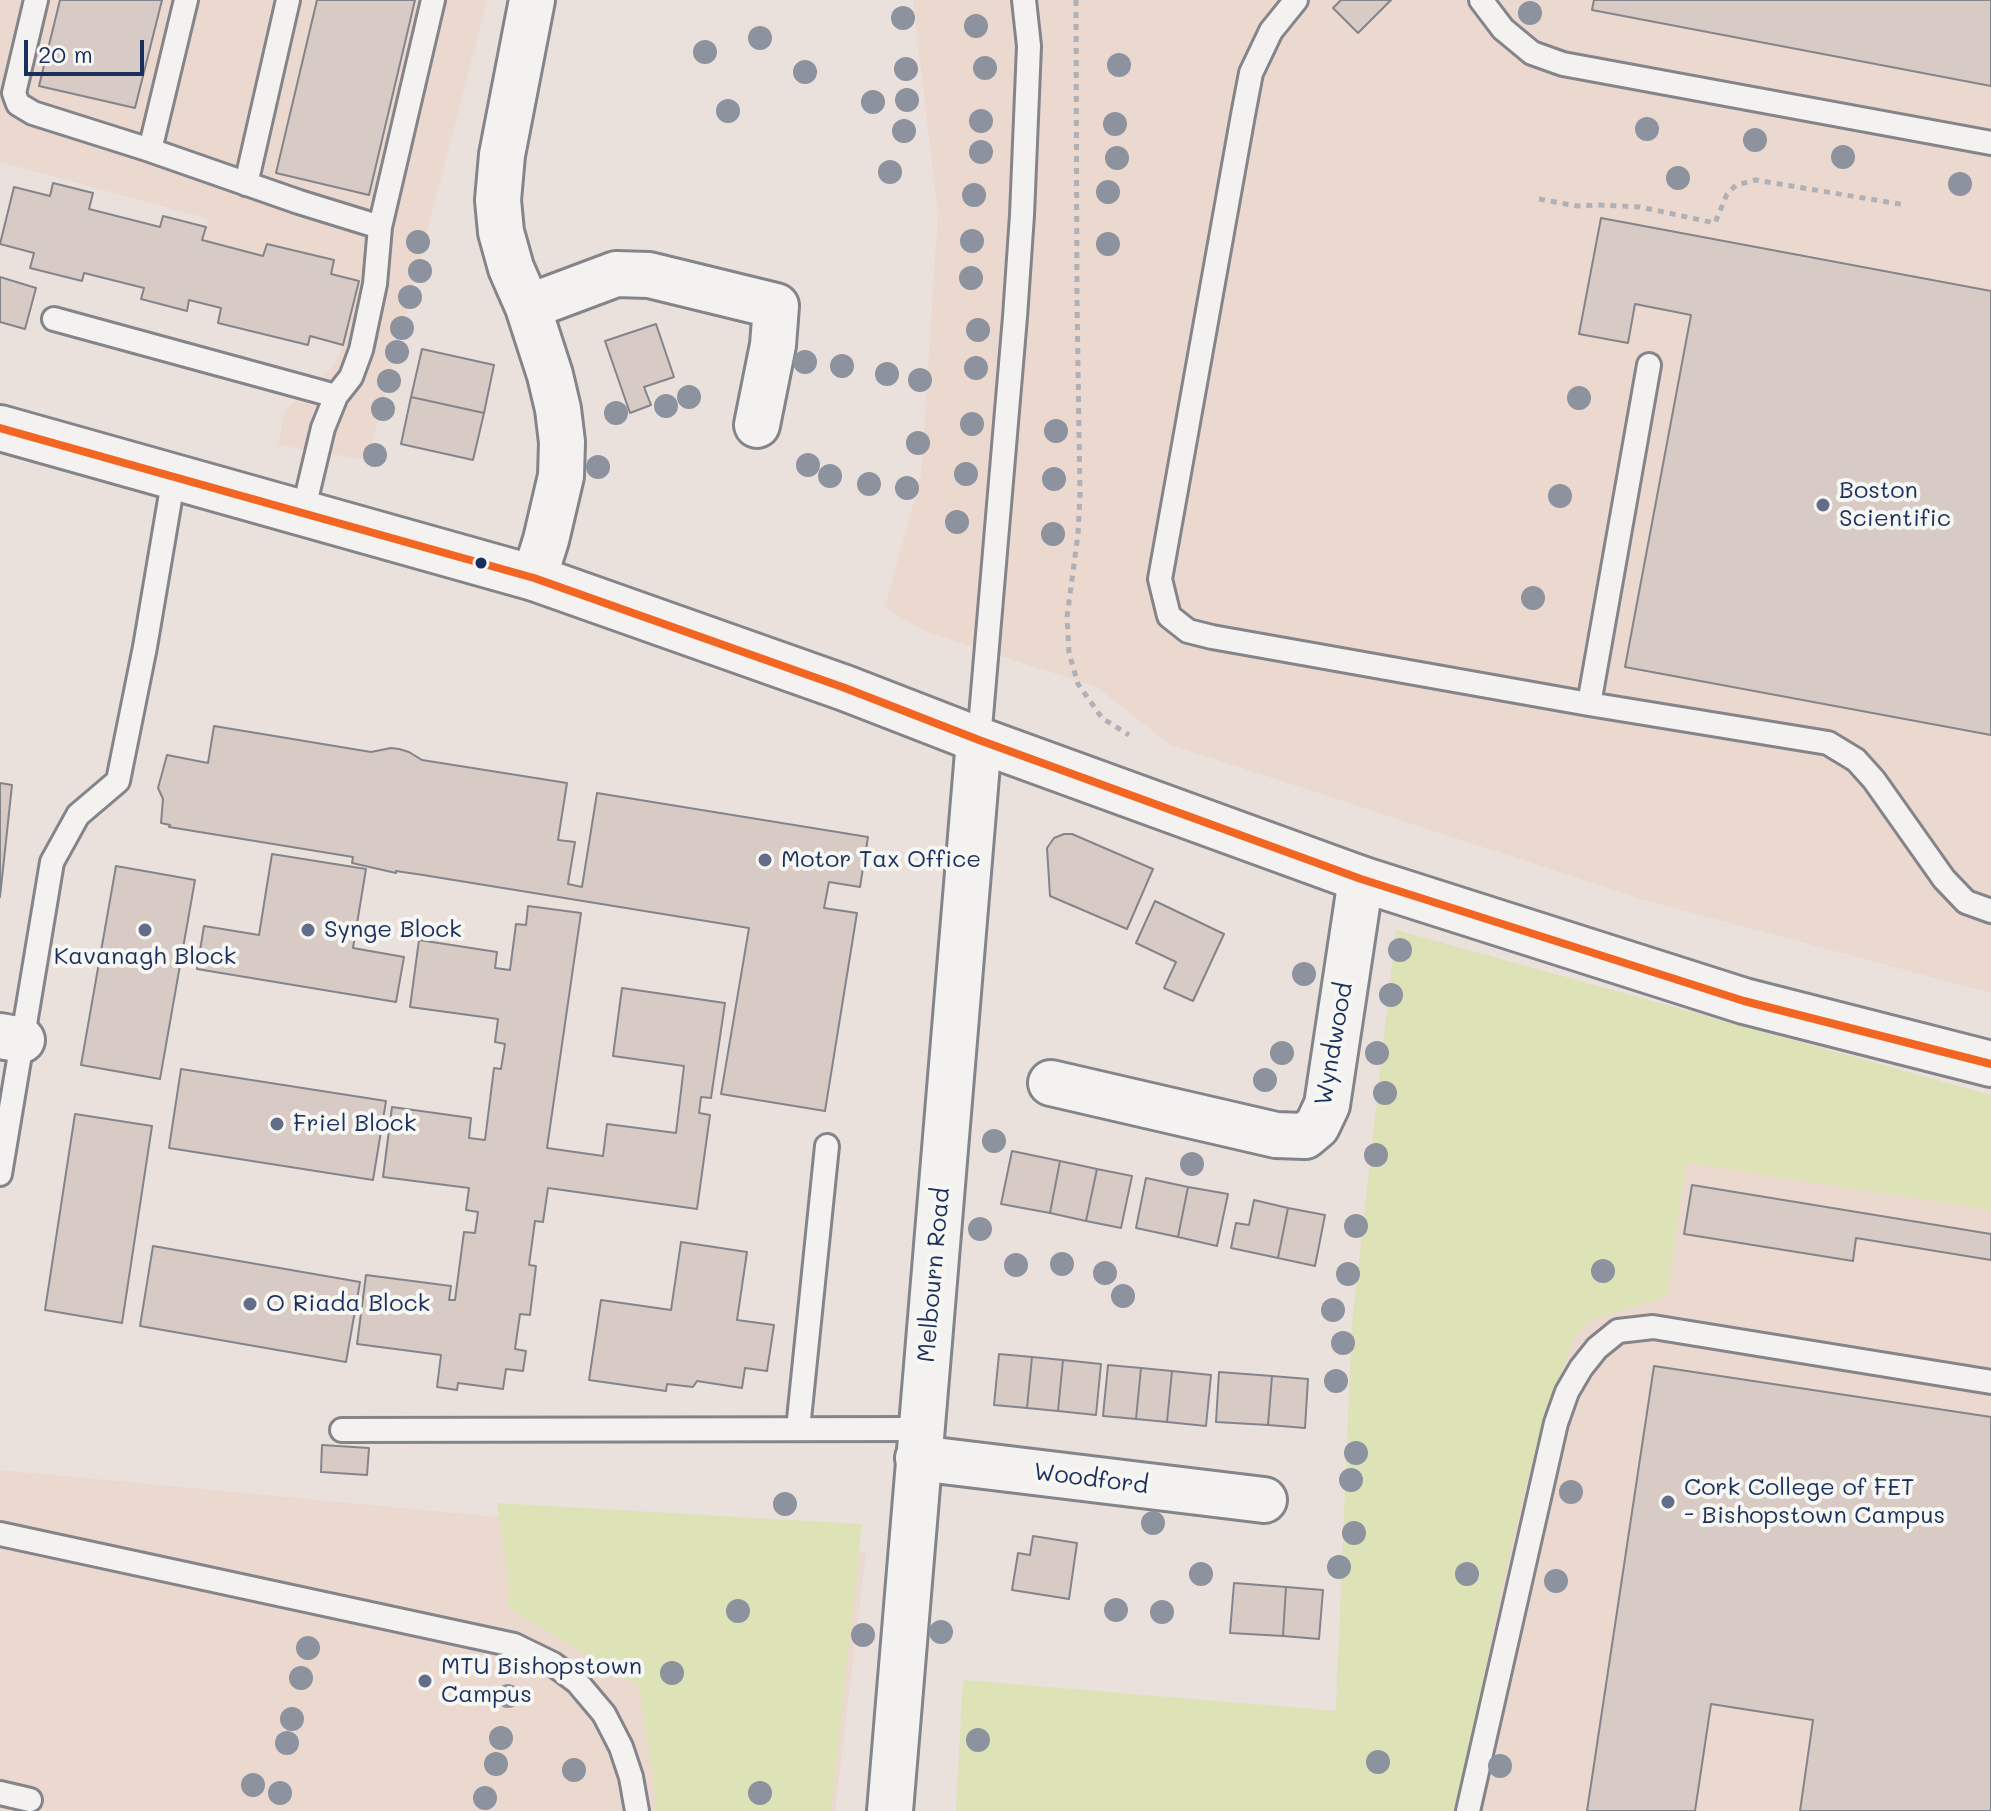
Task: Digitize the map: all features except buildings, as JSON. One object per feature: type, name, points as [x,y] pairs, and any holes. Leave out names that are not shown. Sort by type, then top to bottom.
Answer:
[{"type":"street","points":[[532,0],[502,155],[498,200],[501,232],[511,268],[528,307],[557,402],[562,442],[561,476],[534,578]]},
{"type":"street","points":[[528,307],[616,274],[649,275],[776,306],[773,345],[757,425]]},
{"type":"street","points":[[0,428],[534,578],[830,683],[1361,879],[1744,1001],[1991,1064]]},
{"type":"street","name":"Melbourn Road","points":[[890,1811],[979,740]]},
{"type":"street","name":"Wyndwood","points":[[1051,1083],[1276,1135],[1305,1136],[1317,1126],[1327,1105],[1361,879]]},
{"type":"street","name":"Woodford","points":[[920,1444],[1264,1500]]},
{"type":"lane","points":[[36,0],[14,93],[18,104],[33,113],[380,227]]},
{"type":"lane","points":[[150,150],[186,0]]},
{"type":"lane","points":[[246,184],[288,0]]},
{"type":"lane","points":[[303,512],[323,428],[336,396],[351,377],[361,350],[375,284],[380,227],[433,0]]},
{"type":"lane","points":[[979,740],[1022,215],[1029,46],[1024,0]]},
{"type":"lane","points":[[1296,0],[1271,31],[1251,73],[1245,101],[1160,579],[1169,616],[1188,631],[1212,637],[1828,743],[1856,760],[1874,780],[1944,879],[1966,902],[1991,911]]},
{"type":"lane","points":[[1481,0],[1503,29],[1532,53],[1563,64],[1991,143]]},
{"type":"lane","points":[[54,319],[336,396]]},
{"type":"lane","points":[[1589,704],[1649,365]]},
{"type":"lane","points":[[0,1174],[11,1038],[52,862],[78,815],[118,781],[174,476]]},
{"type":"lane","points":[[798,1429],[827,1146]]},
{"type":"lane","points":[[1468,1811],[1556,1423],[1567,1392],[1597,1348],[1618,1331],[1653,1327],[1991,1382]]},
{"type":"lane","points":[[342,1430],[798,1429],[920,1444]]},
{"type":"lane","points":[[0,1534],[514,1645],[553,1664],[577,1682],[604,1714],[621,1747],[631,1777],[637,1811]]},
{"type":"lane","points":[[0,1793],[30,1800]]},
{"type":"path","points":[[1076,0],[1080,495],[1067,617],[1069,653],[1078,684],[1102,718],[1129,735]]},
{"type":"path","points":[[1539,199],[1577,206],[1640,207],[1715,223],[1727,194],[1736,185],[1756,180],[1905,205]]},
{"type":"shaded area","points":[[0,0],[487,0],[368,460],[278,445],[285,410],[332,367],[343,345],[359,281],[331,274],[334,260],[267,244],[263,256],[202,240],[209,219],[0,162]]},
{"type":"shaded area","points":[[913,0],[1991,0],[1991,993],[1641,899],[1169,744],[1097,687],[927,632],[885,608],[921,475],[938,214]]},
{"type":"shaded area","name":"Cork College of FET - Bishopstown Campus","points":[[1396,930],[1991,1095],[1991,1811],[956,1811],[963,1680],[1336,1711],[1352,1324]]},
{"type":"shaded area","name":"MTU Bishopstown Campus","points":[[0,1470],[866,1552],[835,1811],[0,1811]]},
{"type":"green space","points":[[1396,930],[1991,1095],[1991,1210],[1686,1163],[1667,1296],[1589,1321],[1572,1341],[1525,1486],[1498,1604],[1458,1811],[956,1811],[963,1680],[1336,1711],[1352,1324]]},
{"type":"green space","points":[[497,1503],[862,1524],[831,1811],[654,1811],[655,1794],[639,1686],[508,1608],[509,1585]]},
{"type":"transit line","points":[[0,428],[534,578],[845,688],[1361,879],[1744,1001],[1991,1064]]},
{"type":"place","name":"Boston Scientific","points":[[1823,505]]},
{"type":"place","name":"Motor Tax Office","points":[[765,860]]},
{"type":"place","name":"Kavanagh Block","points":[[145,930]]},
{"type":"place","name":"Synge Block","points":[[308,930]]},
{"type":"place","name":"Friel Block","points":[[277,1124]]},
{"type":"place","name":"O Riada Block","points":[[250,1304]]},
{"type":"place","name":"Cork College of FET - Bishopstown Campus","points":[[1668,1502]]},
{"type":"place","name":"MTU Bishopstown Campus","points":[[425,1681]]}]
